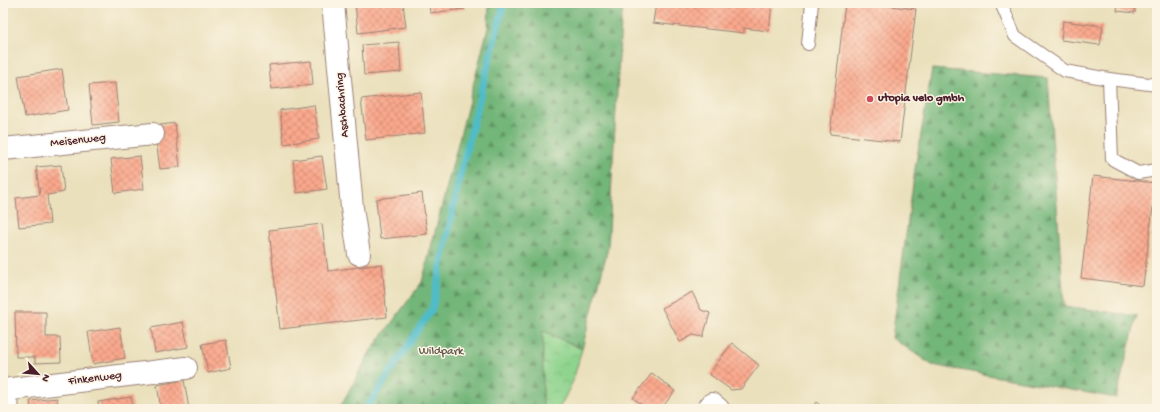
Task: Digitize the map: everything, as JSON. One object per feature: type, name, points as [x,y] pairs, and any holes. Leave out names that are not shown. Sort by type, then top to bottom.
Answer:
[{"type":"street","name":"Aschbachring","points":[[333,3],[344,208],[359,254]]},
{"type":"street","name":"Meisenweg","points":[[3,149],[153,134]]},
{"type":"street","name":"Finkenweg","points":[[3,390],[186,368]]},
{"type":"street","points":[[3,395],[8,409]]},
{"type":"lane","points":[[808,44],[812,3]]},
{"type":"lane","points":[[1001,3],[1015,36],[1065,71],[1108,79],[1157,85]]},
{"type":"lane","points":[[1108,79],[1112,159],[1138,173],[1157,170]]},
{"type":"green space","name":"Wildpark","points":[[489,3],[624,3],[621,22],[608,248],[582,349],[543,331],[543,409],[339,409],[370,352],[422,282],[488,28]]},
{"type":"green space","points":[[932,69],[1048,78],[1064,306],[1137,316],[1116,398],[932,365],[892,338],[915,169]]},
{"type":"green space","points":[[543,331],[582,349],[573,381],[559,409],[543,409]]},
{"type":"building","points":[[355,3],[403,3],[406,27],[358,33]]},
{"type":"building","points":[[429,3],[464,3],[465,9],[430,13]]},
{"type":"building","points":[[656,3],[772,3],[769,31],[744,28],[744,33],[653,23]]},
{"type":"building","name":"utopia velo gmbh","points":[[845,3],[864,3],[916,9],[900,142],[830,134]]},
{"type":"building","points":[[1118,3],[1135,3],[1135,13],[1117,11]]},
{"type":"building","points":[[1157,3],[1157,6],[1138,4]]},
{"type":"building","points":[[1063,21],[1103,26],[1100,45],[1061,40]]},
{"type":"building","points":[[399,42],[401,72],[364,75],[362,45]]},
{"type":"building","points":[[311,61],[313,85],[271,89],[269,65]]},
{"type":"building","points":[[62,69],[68,110],[25,117],[18,76]]},
{"type":"building","points":[[115,83],[119,122],[93,125],[89,85]]},
{"type":"building","points":[[421,92],[425,133],[366,140],[361,99]]},
{"type":"building","points":[[314,105],[319,139],[284,144],[280,110]]},
{"type":"building","points":[[175,123],[180,167],[160,169],[154,126]]},
{"type":"building","points":[[140,156],[144,189],[115,193],[111,159]]},
{"type":"building","points":[[322,156],[327,189],[297,193],[293,160]]},
{"type":"building","points":[[61,165],[64,192],[47,195],[50,224],[19,227],[16,198],[40,195],[36,167]]},
{"type":"building","points":[[1093,176],[1156,183],[1143,286],[1081,278]]},
{"type":"building","points":[[3,184],[7,200],[3,201]]},
{"type":"building","points":[[422,193],[427,234],[380,239],[376,199]]},
{"type":"building","points":[[322,224],[328,271],[382,264],[387,317],[280,329],[269,230]]},
{"type":"building","points":[[692,292],[701,310],[710,313],[703,337],[693,335],[680,342],[662,308]]},
{"type":"building","points":[[15,312],[46,312],[46,337],[60,337],[61,362],[35,363],[35,357],[16,357]]},
{"type":"building","points":[[183,322],[188,347],[155,353],[151,328]]},
{"type":"building","points":[[120,327],[125,358],[93,364],[88,332]]},
{"type":"building","points":[[226,340],[231,368],[208,373],[202,344]]},
{"type":"building","points":[[732,343],[759,365],[741,389],[731,390],[709,374]]},
{"type":"building","points":[[652,373],[675,391],[661,409],[647,409],[633,398]]},
{"type":"building","points":[[184,380],[189,409],[161,409],[157,385]]},
{"type":"building","points":[[131,397],[133,409],[99,409],[98,402]]},
{"type":"building","points":[[57,398],[58,409],[31,409],[30,401]]},
{"type":"building","points":[[816,402],[825,409],[811,409]]},
{"type":"waterway","points":[[366,409],[432,309],[461,171],[504,3]]},
{"type":"place","name":"utopia velo gmbh","points":[[870,99]]}]
